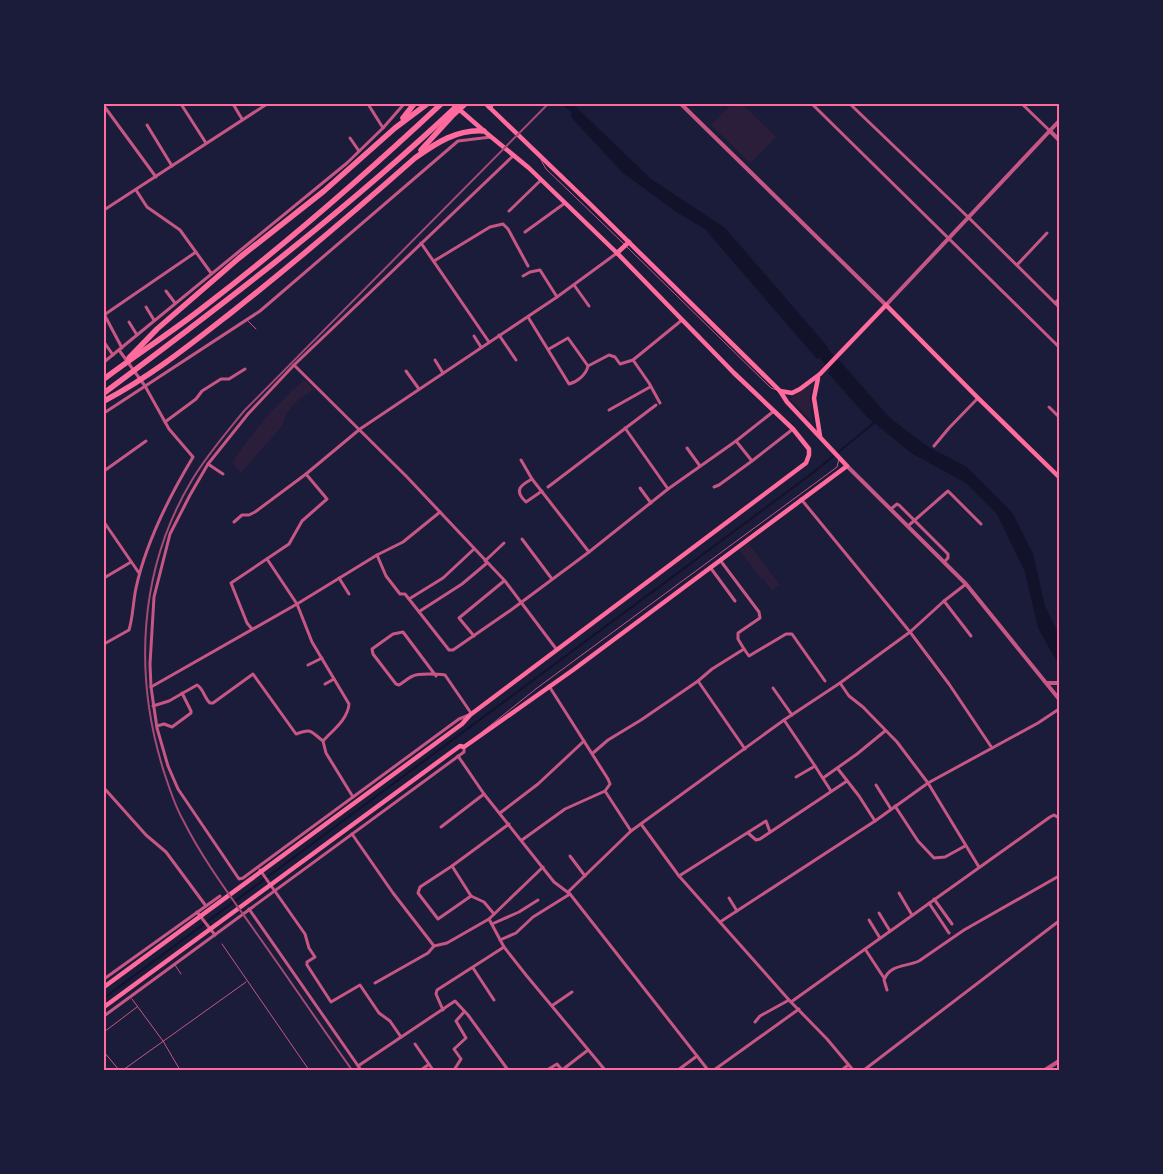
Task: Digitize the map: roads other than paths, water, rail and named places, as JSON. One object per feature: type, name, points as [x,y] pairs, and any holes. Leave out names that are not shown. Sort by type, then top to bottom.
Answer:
[{"type":"highway","points":[[395,128],[414,104]]},
{"type":"highway","points":[[118,368],[157,329],[239,258],[324,191],[395,128],[427,104]]},
{"type":"highway","points":[[104,379],[187,320],[267,256],[400,142],[441,104]]},
{"type":"highway","points":[[104,393],[214,311],[274,263],[459,106],[465,104]]},
{"type":"highway","points":[[415,158],[459,106]]},
{"type":"highway","points":[[104,401],[152,371],[203,335],[277,276],[415,158],[436,143],[459,133],[484,131]]},
{"type":"main road","points":[[104,987],[462,724],[470,714],[806,463],[810,455],[809,449],[793,429],[617,253],[541,179],[484,131],[459,106],[453,104]]},
{"type":"main road","points":[[104,1007],[453,751],[460,746],[464,747],[549,686],[847,466],[787,402],[780,390],[627,244],[489,105]]},
{"type":"main road","points":[[617,253],[627,244]]},
{"type":"main road","points":[[820,438],[814,398],[817,380],[886,305],[1059,477]]},
{"type":"main road","points":[[780,390],[792,393],[822,373]]},
{"type":"street","points":[[181,104],[206,143]]},
{"type":"street","points":[[233,104],[242,118]]},
{"type":"street","points":[[104,210],[242,118],[267,104]]},
{"type":"street","points":[[368,104],[383,128]]},
{"type":"street","points":[[104,362],[324,182],[383,128],[404,104]]},
{"type":"street","points":[[681,104],[886,305],[1059,121]]},
{"type":"street","points":[[812,104],[1059,347]]},
{"type":"street","points":[[850,104],[1059,307]]},
{"type":"street","points":[[1022,104],[1059,140]]},
{"type":"street","points":[[104,106],[156,177]]},
{"type":"street","points":[[147,124],[172,166]]},
{"type":"street","points":[[104,413],[247,320],[458,141],[491,137]]},
{"type":"street","points":[[350,138],[359,151]]},
{"type":"street","points":[[436,676],[404,632],[393,634],[372,649],[373,654],[396,684],[399,685],[415,675],[436,676],[445,675],[470,714],[459,719],[259,868],[239,879],[178,789],[168,766],[157,726],[151,688],[150,664],[154,598],[170,534],[208,464],[248,414],[294,365],[514,155]]},
{"type":"street","points":[[509,211],[541,179]]},
{"type":"street","points":[[136,190],[146,207],[180,230],[211,274]]},
{"type":"street","points":[[526,232],[565,203]]},
{"type":"street","points":[[434,261],[490,227],[503,224],[508,229],[528,266]]},
{"type":"street","points":[[1017,265],[1047,233]]},
{"type":"street","points":[[421,243],[489,342]]},
{"type":"street","points":[[104,644],[130,630],[135,590],[156,530],[175,488],[193,457],[165,422],[121,349],[104,314],[196,252]]},
{"type":"street","points":[[234,522],[242,515],[249,515],[255,512],[306,474],[360,429],[557,298],[617,253]]},
{"type":"street","points":[[523,276],[540,270],[557,298]]},
{"type":"street","points":[[574,285],[589,306]]},
{"type":"street","points":[[166,291],[175,303]]},
{"type":"street","points":[[1055,303],[1059,299]]},
{"type":"street","points":[[146,308],[154,320]]},
{"type":"street","points":[[528,316],[570,384],[583,375],[588,366],[609,355],[615,357],[620,364],[633,360],[682,320]]},
{"type":"street","points":[[129,322],[137,335]]},
{"type":"street","points":[[500,335],[516,360]]},
{"type":"street","points":[[474,336],[481,348]]},
{"type":"street","points":[[549,349],[568,338],[588,366]]},
{"type":"street","points":[[104,342],[113,355]]},
{"type":"street","points":[[435,360],[443,373]]},
{"type":"street","points":[[548,487],[658,404],[633,360]]},
{"type":"street","points":[[294,365],[360,429],[505,581],[557,650]]},
{"type":"street","points":[[165,422],[196,399],[202,391],[221,379],[229,379],[245,369]]},
{"type":"street","points":[[406,371],[419,389]]},
{"type":"street","points":[[609,410],[650,387]]},
{"type":"street","points":[[934,446],[948,428],[978,398]]},
{"type":"street","points":[[1050,407],[1059,417]]},
{"type":"street","points":[[377,555],[386,576],[400,594],[405,594],[420,610],[449,650],[453,650],[552,580],[668,489],[736,441],[774,411]]},
{"type":"street","points":[[625,428],[668,489]]},
{"type":"street","points":[[714,487],[720,485],[793,429]]},
{"type":"street","points":[[104,471],[146,441]]},
{"type":"street","points":[[736,441],[752,461]]},
{"type":"street","points":[[687,448],[700,466]]},
{"type":"street","points":[[521,460],[532,479],[589,552]]},
{"type":"street","points":[[208,464],[223,474]]},
{"type":"street","points":[[847,466],[966,584],[1059,699]]},
{"type":"street","points":[[252,629],[247,623],[231,583],[289,544],[302,521],[327,499],[306,474]]},
{"type":"street","points":[[532,479],[520,487],[521,497],[526,502],[542,491]]},
{"type":"street","points":[[640,488],[651,503]]},
{"type":"street","points":[[908,526],[948,491],[981,524]]},
{"type":"street","points":[[801,499],[910,632],[992,748]]},
{"type":"street","points":[[890,509],[895,505],[899,505],[948,554],[949,556],[944,562]]},
{"type":"street","points":[[151,688],[298,604],[377,555],[403,542],[440,512]]},
{"type":"street","points":[[104,522],[140,574]]},
{"type":"street","points":[[522,539],[552,580]]},
{"type":"street","points":[[420,610],[462,584],[504,543]]},
{"type":"street","points":[[409,599],[443,578],[474,549]]},
{"type":"street","points":[[268,559],[298,604],[305,627],[348,704],[348,711],[344,718],[323,741]]},
{"type":"street","points":[[720,559],[760,615],[758,620],[738,633],[738,639],[749,656],[786,634],[792,634],[825,681]]},
{"type":"street","points":[[104,578],[131,562]]},
{"type":"street","points":[[710,566],[736,601]]},
{"type":"street","points":[[339,578],[348,594]]},
{"type":"street","points":[[474,636],[459,618],[505,581]]},
{"type":"street","points":[[500,940],[516,933],[533,917],[569,893],[631,831],[829,687],[840,682],[910,632],[966,584]]},
{"type":"street","points":[[944,601],[971,636]]},
{"type":"street","points":[[593,753],[608,740],[641,720],[698,681],[712,669],[744,649]]},
{"type":"street","points":[[308,665],[322,658]]},
{"type":"street","points":[[153,706],[169,701],[197,685],[201,688],[208,701],[213,703],[251,674],[254,674],[296,734],[307,730],[323,741],[326,753],[353,797]]},
{"type":"street","points":[[325,684],[334,678]]},
{"type":"street","points":[[698,681],[745,748]]},
{"type":"street","points":[[840,682],[849,696],[863,707],[896,742],[928,783],[979,867]]},
{"type":"street","points":[[1047,683],[1059,683]]},
{"type":"street","points":[[522,840],[565,809],[605,791],[610,784],[593,753],[549,686]]},
{"type":"street","points":[[773,688],[792,715]]},
{"type":"street","points":[[157,726],[164,724],[172,727],[191,714],[182,693]]},
{"type":"street","points":[[720,922],[928,783],[1059,709]]},
{"type":"street","points":[[784,720],[831,791]]},
{"type":"street","points":[[824,778],[885,731]]},
{"type":"street","points":[[500,813],[538,784],[584,741]]},
{"type":"street","points":[[104,1016],[175,965],[274,889],[464,752],[464,747]]},
{"type":"street","points":[[458,756],[484,794],[510,824],[554,882],[569,893],[708,1070]]},
{"type":"street","points":[[796,778],[815,766]]},
{"type":"street","points":[[838,769],[860,796],[875,820]]},
{"type":"street","points":[[748,833],[756,840],[847,781]]},
{"type":"street","points":[[876,785],[891,809]]},
{"type":"street","points":[[104,788],[146,835],[166,852],[206,906]]},
{"type":"street","points":[[605,791],[631,831]]},
{"type":"street","points":[[441,827],[484,794]]},
{"type":"street","points":[[895,806],[918,841],[934,858],[945,857],[965,846]]},
{"type":"street","points":[[756,1022],[760,1016],[790,1001],[1054,814],[1059,818]]},
{"type":"street","points":[[679,876],[766,821],[770,832]]},
{"type":"street","points":[[471,896],[438,919],[418,892],[420,887],[510,824]]},
{"type":"street","points":[[641,824],[648,837],[679,876],[790,1001],[827,1039],[852,1070]]},
{"type":"street","points":[[352,834],[393,892],[437,945]]},
{"type":"street","points":[[570,856],[585,876]]},
{"type":"street","points":[[452,866],[471,896],[484,902],[494,914]]},
{"type":"street","points":[[375,983],[428,953],[437,945],[447,943],[489,919],[543,867]]},
{"type":"street","points":[[259,868],[305,934],[309,948],[315,957],[307,962],[307,965],[331,1002],[360,985],[379,1013],[390,1021],[401,1037]]},
{"type":"street","points":[[884,978],[899,965],[919,961],[964,930],[1059,876]]},
{"type":"street","points":[[898,893],[912,915]]},
{"type":"street","points":[[104,979],[220,896]]},
{"type":"street","points":[[729,898],[737,911]]},
{"type":"street","points":[[934,899],[952,924]]},
{"type":"street","points":[[492,924],[519,912],[538,900]]},
{"type":"street","points":[[929,903],[949,933]]},
{"type":"street","points":[[249,909],[361,1070]]},
{"type":"street","points":[[198,912],[214,935]]},
{"type":"street","points":[[879,913],[890,931]]},
{"type":"street","points":[[489,919],[500,940],[526,975],[553,1005],[605,1070]]},
{"type":"street","points":[[870,920],[880,938]]},
{"type":"street","points":[[864,1070],[1059,921]]},
{"type":"street","points":[[443,1010],[436,994],[437,990],[504,946]]},
{"type":"street","points":[[865,949],[884,978],[888,990]]},
{"type":"street","points":[[473,968],[494,1000]]},
{"type":"street","points":[[553,1005],[572,992]]},
{"type":"street","points":[[358,1066],[455,1001],[468,1015],[508,1070]]},
{"type":"street","points":[[714,1070],[799,1010]]},
{"type":"street","points":[[455,1070],[461,1059],[454,1048],[466,1038],[456,1021],[464,1012]]},
{"type":"street","points":[[415,1044],[433,1070]]},
{"type":"street","points":[[547,1070],[557,1064],[562,1070],[588,1050]]},
{"type":"street","points":[[678,1070],[697,1056]]},
{"type":"street","points":[[1045,1070],[1059,1061]]},
{"type":"street","points":[[422,1070],[428,1065]]},
{"type":"street","points":[[842,1070],[848,1065]]},
{"type":"lane","points":[[247,320],[256,329]]},
{"type":"lane","points":[[464,747],[495,720],[833,470],[839,463],[838,456]]},
{"type":"lane","points":[[222,944],[309,1070]]},
{"type":"lane","points":[[175,965],[181,974]]},
{"type":"lane","points":[[123,1070],[247,981]]},
{"type":"lane","points":[[130,997],[164,1041],[180,1070]]},
{"type":"lane","points":[[104,1032],[138,1007]]},
{"type":"lane","points":[[104,1052],[119,1070]]},
{"type":"waterway","points":[[812,340],[845,378]]},
{"type":"waterway","points":[[104,998],[814,472],[875,422]]},
{"type":"railway","points":[[352,1070],[218,878],[199,849],[175,804],[155,738],[148,700],[145,662],[146,624],[151,587],[160,550],[174,514],[192,480],[230,428],[244,411],[548,104]]}]
